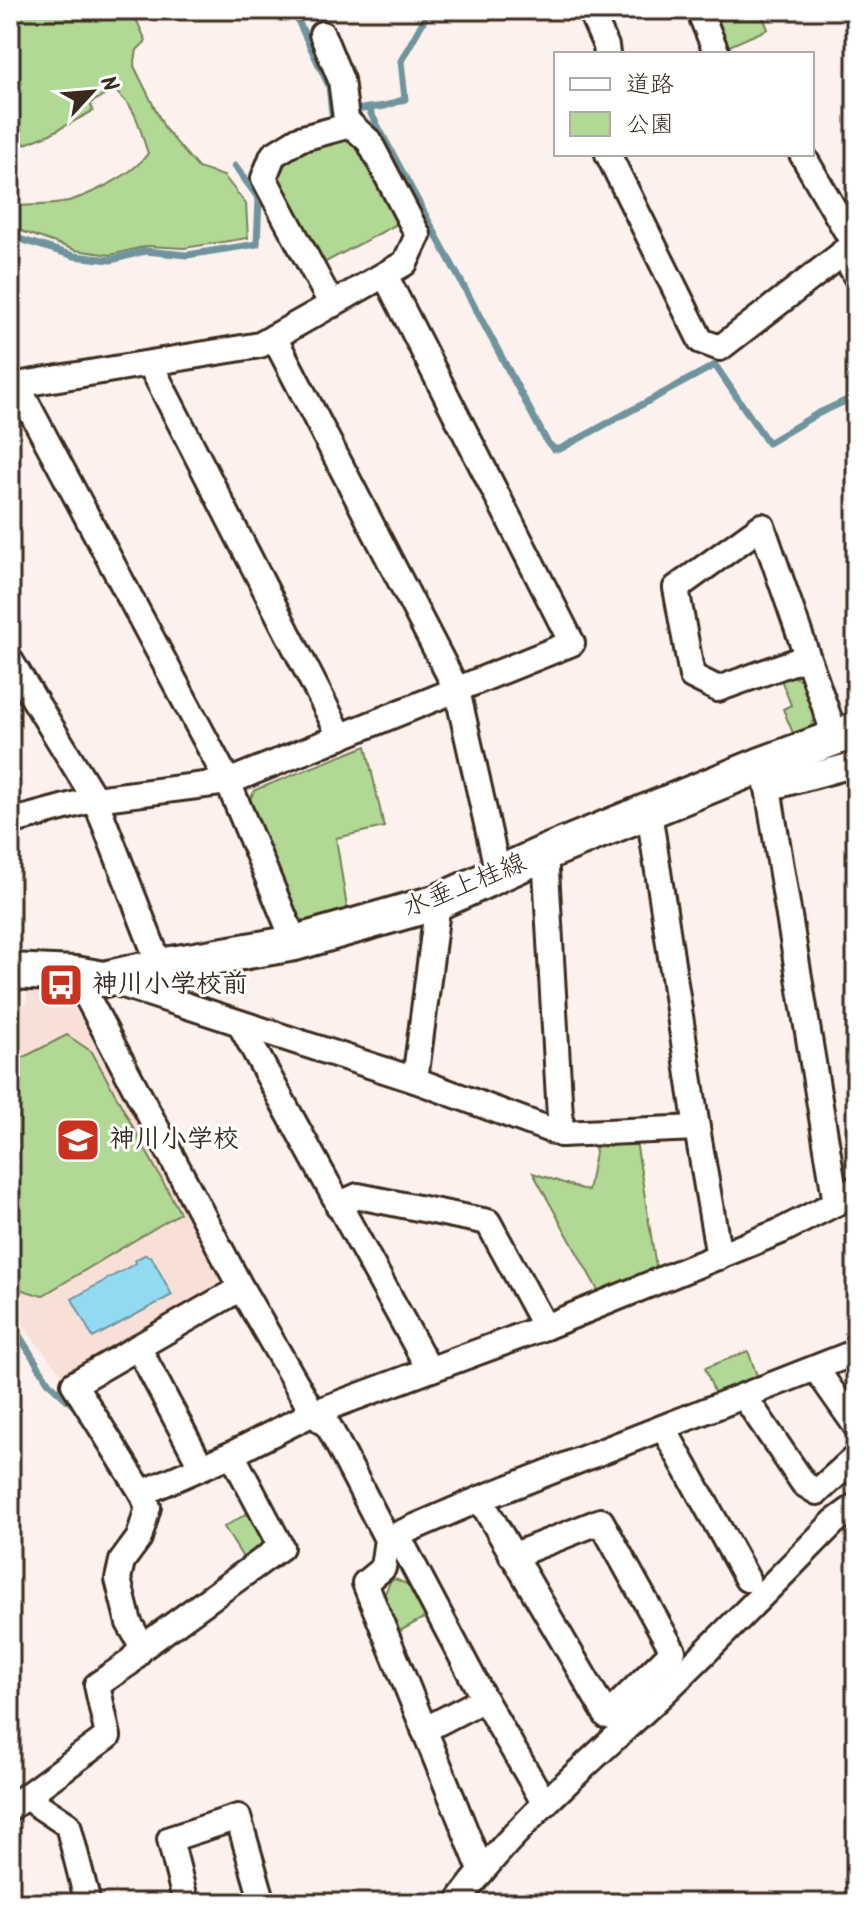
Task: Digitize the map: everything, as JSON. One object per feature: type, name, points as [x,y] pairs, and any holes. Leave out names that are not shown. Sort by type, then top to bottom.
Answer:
[{"type":"main road","name":"水垂上桂線","points":[[10,971],[89,977],[295,943],[438,902],[498,873],[649,812],[764,776],[849,744]]},
{"type":"street","points":[[590,10],[607,52]]},
{"type":"street","points":[[699,10],[716,52]]},
{"type":"street","points":[[295,943],[228,782],[13,385],[260,345],[405,263],[418,235],[369,141],[347,114],[341,80],[322,34]]},
{"type":"street","points":[[332,305],[264,178],[273,155],[347,114]]},
{"type":"street","points":[[609,156],[701,341],[720,348],[851,246]]},
{"type":"street","points":[[803,156],[851,246],[856,276]]},
{"type":"street","points":[[10,822],[95,799],[228,782],[572,643],[385,275]]},
{"type":"street","points":[[274,337],[457,690],[498,873]]},
{"type":"street","points":[[150,364],[341,737]]},
{"type":"street","points":[[807,657],[718,689],[692,676],[676,588],[762,526],[807,657],[849,744]]},
{"type":"street","points":[[10,660],[95,799],[160,966]]},
{"type":"street","points":[[764,776],[836,1203]]},
{"type":"street","points":[[649,812],[719,1257]]},
{"type":"street","points":[[545,853],[561,1134]]},
{"type":"street","points":[[415,1080],[438,902]]},
{"type":"street","points":[[89,977],[415,1080],[561,1134],[697,1128]]},
{"type":"street","points":[[89,977],[241,1288],[313,1413],[329,1427],[545,1804]]},
{"type":"street","points":[[241,1026],[429,1369]]},
{"type":"street","points":[[142,1493],[232,1454],[313,1413],[545,1327],[781,1231],[836,1203],[856,1188]]},
{"type":"street","points":[[338,1205],[358,1196],[488,1222],[545,1327]]},
{"type":"street","points":[[143,1647],[129,1623],[118,1579],[122,1561],[139,1538],[148,1507],[74,1384],[241,1288]]},
{"type":"street","points":[[138,1347],[201,1466]]},
{"type":"street","points":[[392,1537],[480,1499],[856,1352]]},
{"type":"street","points":[[816,1369],[856,1426]]},
{"type":"street","points":[[744,1396],[804,1484],[817,1492],[856,1457]]},
{"type":"street","points":[[664,1429],[747,1579]]},
{"type":"street","points":[[81,1901],[68,1825],[18,1803],[108,1736],[97,1685],[129,1663],[143,1647],[281,1547],[232,1454]]},
{"type":"street","points":[[480,1499],[607,1716],[682,1659]]},
{"type":"street","points":[[457,1903],[481,1870],[682,1659],[834,1522],[856,1506]]},
{"type":"street","points":[[512,1556],[601,1521],[682,1659]]},
{"type":"street","points":[[392,1537],[383,1568],[365,1583],[481,1870]]},
{"type":"street","points":[[424,1730],[484,1699]]},
{"type":"street","points":[[186,1903],[170,1839],[238,1817],[263,1903]]},
{"type":"shaded area","name":"神川小学校","points":[[28,984],[70,999],[220,1274],[218,1287],[62,1375],[10,1310],[10,1006],[26,1004]]},
{"type":"green space","points":[[26,10],[132,10],[146,41],[137,50],[134,66],[165,129],[198,168],[224,176],[246,204],[248,238],[184,248],[147,246],[111,255],[75,250],[10,227],[10,206],[55,204],[84,196],[121,177],[148,153],[135,115],[115,90],[90,103],[93,111],[48,135],[10,150],[10,28]]},
{"type":"green space","points":[[730,10],[760,10],[768,29],[725,48],[716,28],[722,14]]},
{"type":"green space","points":[[344,139],[360,148],[399,223],[324,263],[279,178],[296,152],[312,145]]},
{"type":"green space","points":[[788,674],[801,680],[816,715],[808,734],[795,738],[783,709],[791,705],[780,677]]},
{"type":"green space","points":[[366,746],[384,827],[336,838],[348,914],[311,924],[295,916],[247,805],[255,790]]},
{"type":"green space","points":[[67,1035],[92,1052],[180,1213],[42,1296],[10,1286],[10,1064]]},
{"type":"green space","points":[[636,1141],[657,1273],[600,1294],[533,1173],[588,1191],[597,1142]]},
{"type":"green space","points":[[748,1351],[759,1381],[716,1397],[705,1368]]},
{"type":"green space","points":[[253,1510],[266,1537],[261,1554],[247,1564],[224,1527]]},
{"type":"green space","points":[[395,1579],[409,1585],[427,1616],[398,1632],[384,1595],[390,1582]]},
{"type":"water","points":[[146,1254],[151,1256],[172,1295],[93,1338],[72,1299],[136,1263],[135,1260]]},
{"type":"waterway","points":[[10,19],[18,10]]},
{"type":"waterway","points":[[293,10],[329,86],[332,113],[385,106],[405,99],[401,61],[427,10]]},
{"type":"waterway","points":[[368,108],[547,442],[554,449],[560,449],[715,365],[768,443],[817,414],[856,396]]},
{"type":"waterway","points":[[10,236],[74,256],[111,260],[145,251],[187,255],[257,244],[259,199],[235,166]]},
{"type":"waterway","points":[[10,1321],[49,1383],[75,1407]]},
{"type":"place","name":"神川小学校前","points":[[61,985]]},
{"type":"place","name":"神川小学校","points":[[78,1140]]}]
